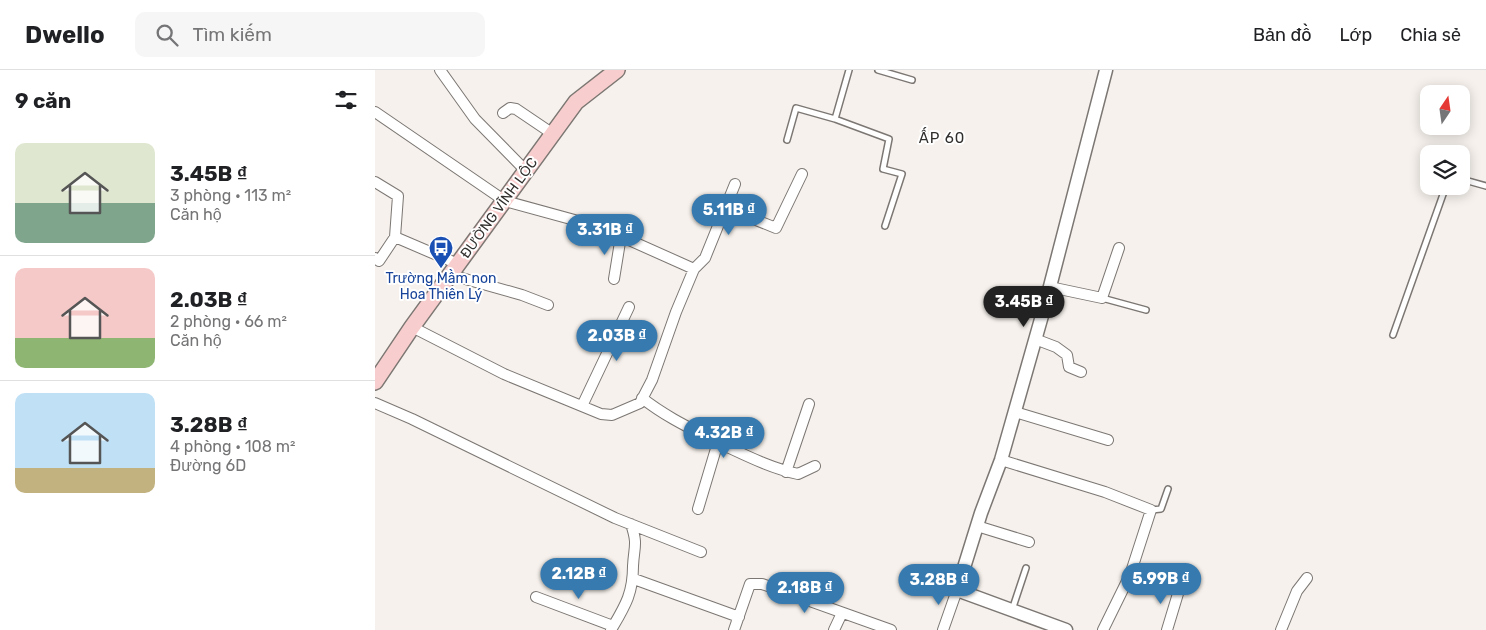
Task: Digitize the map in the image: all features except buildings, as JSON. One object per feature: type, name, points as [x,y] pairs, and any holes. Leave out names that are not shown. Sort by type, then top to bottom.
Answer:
[{"type":"main road","name":"ĐƯỜNG VĨNH LỘC","points":[[375,382],[412,327],[576,102],[613,71]]},
{"type":"street","points":[[439,70],[475,119],[526,171]]},
{"type":"street","points":[[943,630],[1001,460],[1015,412],[1050,287],[1106,70]]},
{"type":"street","points":[[503,113],[510,108],[516,109],[553,134]]},
{"type":"street","points":[[375,112],[414,136],[473,181],[505,201],[592,224],[694,269]]},
{"type":"street","points":[[726,208],[776,228],[802,174]]},
{"type":"street","points":[[375,182],[398,196],[395,237],[379,260],[375,258]]},
{"type":"street","points":[[412,327],[504,374],[601,414],[612,415],[640,402],[652,380],[676,312],[694,269],[705,258],[735,184]]},
{"type":"street","points":[[614,279],[621,236]]},
{"type":"street","points":[[395,237],[455,269],[548,305]]},
{"type":"street","points":[[1050,287],[1102,298],[1119,248]]},
{"type":"street","points":[[582,406],[629,307]]},
{"type":"street","points":[[1035,339],[1056,347],[1067,355],[1069,367],[1081,372]]},
{"type":"street","points":[[642,398],[671,418],[755,460],[785,472],[798,474],[815,466]]},
{"type":"street","points":[[375,403],[631,524],[701,552]]},
{"type":"street","points":[[785,472],[809,404]]},
{"type":"street","points":[[1015,412],[1108,440]]},
{"type":"street","points":[[698,509],[718,442]]},
{"type":"street","points":[[1001,460],[1105,492],[1151,510],[1130,575],[1103,630]]},
{"type":"street","points":[[535,598],[612,628],[630,597],[634,579],[633,564],[636,544],[631,524]]},
{"type":"street","points":[[977,526],[1029,542]]},
{"type":"street","points":[[1281,630],[1297,591],[1307,578]]},
{"type":"street","points":[[634,579],[739,617]]},
{"type":"street","points":[[734,630],[750,584],[762,584],[891,630]]},
{"type":"street","points":[[1167,630],[1180,587]]},
{"type":"street","points":[[957,590],[1052,628],[1066,630]]},
{"type":"street","points":[[834,630],[842,613]]},
{"type":"lane","points":[[835,119],[849,70]]},
{"type":"lane","points":[[878,70],[912,80]]},
{"type":"lane","points":[[787,140],[796,108],[835,119],[889,139],[883,169],[902,174],[885,226]]},
{"type":"lane","points":[[1470,182],[1486,186]]},
{"type":"lane","points":[[1393,335],[1443,195]]},
{"type":"lane","points":[[1102,298],[1146,310]]},
{"type":"lane","points":[[1151,510],[1161,509],[1168,489]]},
{"type":"lane","points":[[1012,611],[1026,568]]},
{"type":"place","name":"Trường Mầm non Hoa Thiên Lý","points":[[441,269]]},
{"type":"district","name":"ẤP 60","points":[[942,138]]}]
